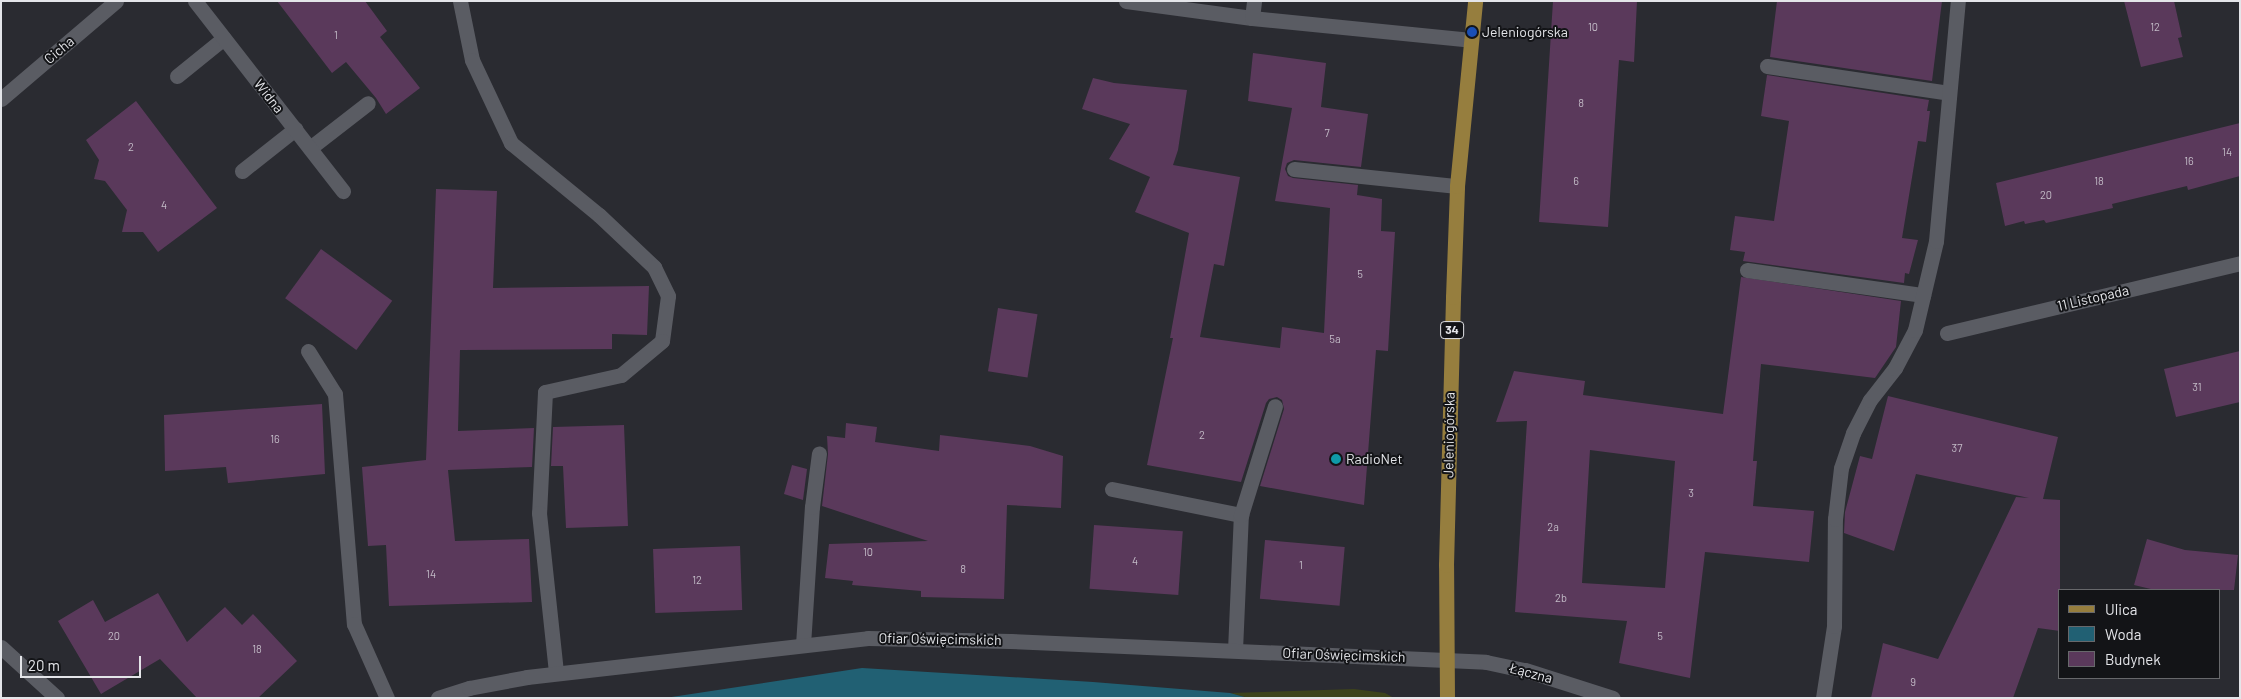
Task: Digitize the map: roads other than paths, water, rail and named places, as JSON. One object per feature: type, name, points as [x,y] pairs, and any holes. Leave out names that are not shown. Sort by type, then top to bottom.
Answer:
[{"type":"main road","name":"Jeleniogórska","points":[[1446,660],[1446,557],[1457,186],[1475,1]]},
{"type":"main road","name":"34","points":[[1446,660],[1446,698]]},
{"type":"street","name":"Cicha","points":[[1,99],[116,1]]},
{"type":"street","name":"Widna","points":[[195,1],[344,191]]},
{"type":"street","points":[[460,1],[472,60],[511,143],[599,214],[647,260],[654,267],[668,296],[662,340],[621,375],[545,392],[539,513],[556,673]]},
{"type":"street","points":[[1126,1],[1252,18],[1472,40]]},
{"type":"street","points":[[1252,18],[1254,1]]},
{"type":"street","points":[[1823,698],[1834,626],[1835,519],[1841,468],[1852,433],[1870,400],[1895,368],[1915,330],[1936,242],[1958,1]]},
{"type":"street","points":[[177,76],[224,38]]},
{"type":"street","points":[[1767,66],[1950,93]]},
{"type":"street","points":[[310,148],[368,103]]},
{"type":"street","points":[[242,171],[295,129]]},
{"type":"street","points":[[1294,169],[1457,186]]},
{"type":"street","name":"11 Listopada","points":[[1947,333],[2240,263]]},
{"type":"street","points":[[1747,270],[1923,295]]},
{"type":"street","points":[[308,350],[335,394],[354,624],[387,698]]},
{"type":"street","points":[[1235,650],[1241,516],[1275,406]]},
{"type":"street","points":[[803,645],[812,507],[819,453]]},
{"type":"street","points":[[1112,489],[1241,516]]},
{"type":"street","name":"Ofiar Oświęcimskich","points":[[438,698],[469,688],[556,673],[868,638],[1010,641],[1446,660]]},
{"type":"street","points":[[1,647],[57,698]]},
{"type":"street","name":"Łączna","points":[[1446,660],[1486,662],[1524,670],[1613,698]]},
{"type":"water","points":[[862,668],[1093,682],[1230,693],[1248,698],[665,698]]},
{"type":"place","name":"Jeleniogórska","points":[[1472,32]]},
{"type":"place","name":"RadioNet","points":[[1336,459]]}]
